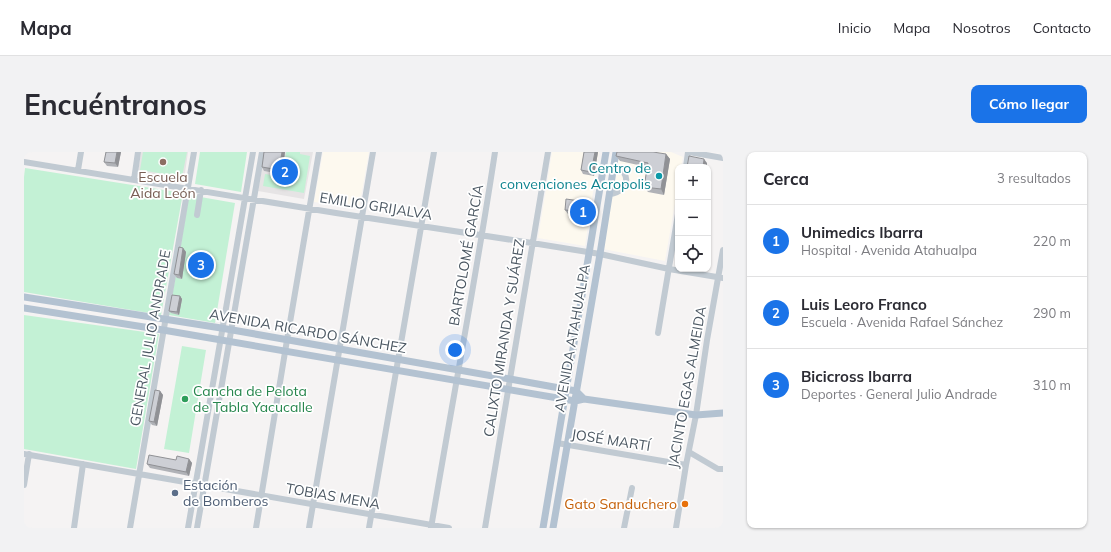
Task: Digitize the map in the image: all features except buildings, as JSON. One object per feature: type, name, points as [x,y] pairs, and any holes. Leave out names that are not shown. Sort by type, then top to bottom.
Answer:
[{"type":"main road","name":"AVENIDA ATAHUALPA","points":[[543,528],[606,152]]},
{"type":"main road","name":"AVENIDA ATAHUALPA","points":[[553,528],[616,152]]},
{"type":"main road","name":"AVENIDA RICARDO SÁNCHEZ","points":[[24,297],[221,328],[567,389],[576,391],[584,398]]},
{"type":"main road","name":"AVENIDA RICARDO SÁNCHEZ","points":[[24,308],[163,330],[575,401],[584,398],[696,415],[723,413]]},
{"type":"street","points":[[78,170],[81,152]]},
{"type":"street","points":[[134,180],[138,152]]},
{"type":"street","name":"GENERAL JULIO ANDRADE","points":[[130,528],[194,152]]},
{"type":"street","points":[[188,528],[252,152]]},
{"type":"street","points":[[197,528],[203,485],[262,152]]},
{"type":"street","points":[[256,528],[319,152]]},
{"type":"street","points":[[309,528],[374,152]]},
{"type":"street","points":[[369,528],[434,152]]},
{"type":"street","name":"BARTOLOMÉ GARCÍA","points":[[431,526],[495,152]]},
{"type":"street","name":"CALIXTO MIRANDA Y SUÁREZ","points":[[485,528],[548,152]]},
{"type":"street","points":[[687,164],[689,152],[723,158]]},
{"type":"street","name":"EMILIO GRIJALVA","points":[[24,162],[201,190],[254,200],[600,254],[669,269],[721,278]]},
{"type":"street","points":[[609,194],[615,194],[620,191],[626,180],[623,171],[614,165]]},
{"type":"street","points":[[197,215],[201,190]]},
{"type":"street","points":[[658,332],[675,232]]},
{"type":"street","name":"JACINTO EGAS ALMEIDA","points":[[676,528],[696,415],[707,340],[721,278],[723,250]]},
{"type":"street","name":"JOSÉ MARTÍ","points":[[557,443],[686,465]]},
{"type":"street","points":[[689,452],[718,469],[723,469]]},
{"type":"street","points":[[24,485],[26,454]]},
{"type":"street","name":"TOBIAS MENA","points":[[26,454],[449,528]]},
{"type":"street","points":[[74,528],[83,464]]},
{"type":"street","points":[[624,528],[632,488]]},
{"type":"shaded area","name":"Escuela Aida León","points":[[141,152],[188,152],[184,180],[138,172]]},
{"type":"shaded area","points":[[265,152],[313,152],[304,199],[258,191]]},
{"type":"shaded area","points":[[323,152],[369,152],[359,208],[314,202]]},
{"type":"shaded area","points":[[552,152],[599,152],[585,246],[538,238]]},
{"type":"shaded area","points":[[620,152],[671,152],[683,157],[682,164],[675,164],[675,203],[665,261],[603,249]]},
{"type":"green space","name":"Escuela Aida León","points":[[143,152],[187,152],[182,177],[140,170]]},
{"type":"green space","points":[[200,152],[247,152],[241,192],[195,184]]},
{"type":"green space","points":[[286,152],[300,152],[300,154],[310,156],[304,193],[263,186],[265,174],[282,177]]},
{"type":"green space","points":[[25,168],[183,193],[161,315],[24,292]]},
{"type":"green space","points":[[189,195],[235,203],[215,323],[169,315]]},
{"type":"green space","points":[[24,315],[159,334],[136,469],[24,449]]},
{"type":"green space","name":"Cancha de Pelota de Tabla Yacucalle","points":[[182,346],[206,350],[189,453],[164,449]]},
{"type":"place","name":"Escuela Aida León","points":[[163,162]]},
{"type":"place","name":"Luis Leoro Franco","points":[[285,172]]},
{"type":"place","name":"Centro de convenciones Acropolis","points":[[659,176]]},
{"type":"place","name":"Unimedics Ibarra","points":[[583,212]]},
{"type":"place","name":"Bicicross Ibarra","points":[[201,265]]},
{"type":"place","name":"Cancha de Pelota de Tabla Yacucalle","points":[[185,399]]},
{"type":"place","name":"Estación de Bomberos","points":[[175,493]]},
{"type":"place","name":"Gato Sanduchero","points":[[685,504]]}]
